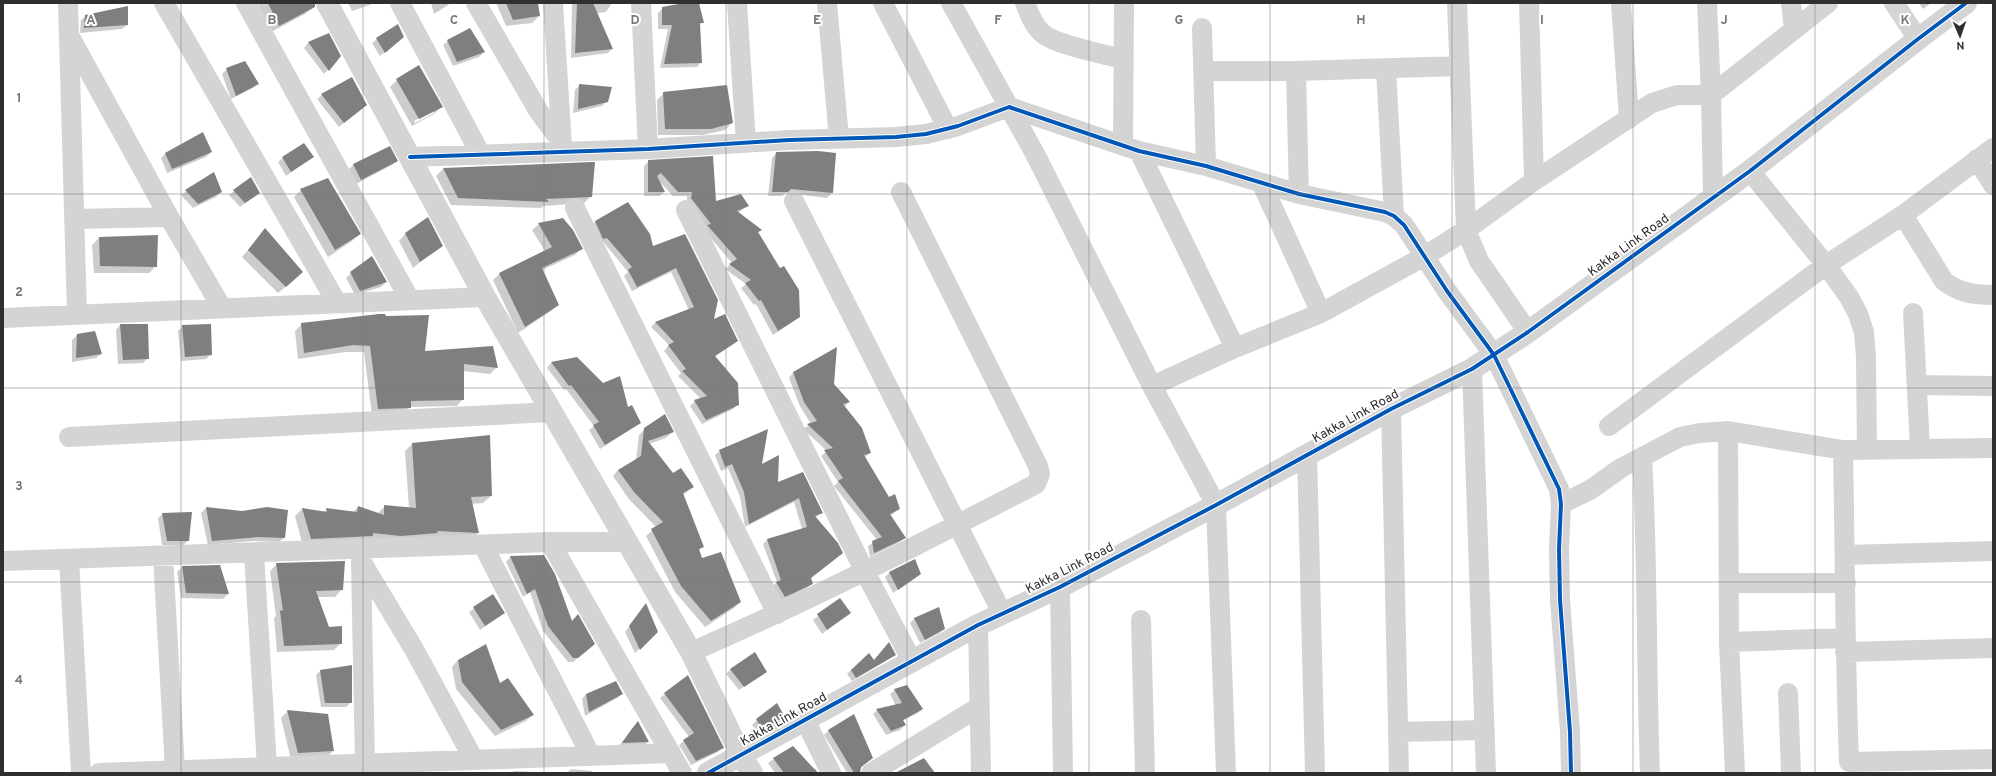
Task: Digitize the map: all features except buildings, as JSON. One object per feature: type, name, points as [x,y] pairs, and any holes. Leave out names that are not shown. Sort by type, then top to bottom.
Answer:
[{"type":"street","points":[[68,3],[77,314]]},
{"type":"street","points":[[164,3],[337,303]]},
{"type":"street","points":[[246,3],[410,300]]},
{"type":"street","points":[[327,3],[485,296],[691,652],[746,764]]},
{"type":"street","points":[[400,3],[481,155]]},
{"type":"street","points":[[476,3],[539,112],[562,147]]},
{"type":"street","points":[[553,3],[562,147]]},
{"type":"street","points":[[641,3],[648,149]]},
{"type":"street","points":[[737,3],[746,143]]},
{"type":"street","points":[[827,3],[839,138]]},
{"type":"street","points":[[883,3],[948,129]]},
{"type":"street","points":[[951,3],[1009,108],[1152,386],[1216,505],[1226,773]]},
{"type":"street","points":[[1025,3],[1035,25],[1043,34],[1055,40],[1122,59]]},
{"type":"street","points":[[1124,3],[1122,59],[1131,149],[1235,348]]},
{"type":"street","points":[[1457,3],[1466,230],[1479,261],[1528,332]]},
{"type":"street","points":[[1529,3],[1534,181]]},
{"type":"street","points":[[1621,3],[1629,119]]},
{"type":"street","points":[[1706,3],[1711,95],[1713,197]]},
{"type":"street","points":[[1791,3],[1794,30]]},
{"type":"street","points":[[1152,386],[1235,348],[1320,313],[1425,256],[1466,230],[1534,181],[1652,103],[1670,96],[1711,95],[1828,3]]},
{"type":"street","points":[[1894,3],[1918,39]]},
{"type":"street","name":"Kakka Link Road","points":[[708,773],[746,764],[805,720],[978,625],[1060,587],[1216,505],[1391,408],[1472,369],[1528,332],[1750,171],[1966,3]]},
{"type":"street","points":[[1202,28],[1206,166]]},
{"type":"street","points":[[69,35],[169,217],[222,308]]},
{"type":"street","points":[[1203,71],[1296,71],[1460,66]]},
{"type":"street","points":[[1386,69],[1394,216]]},
{"type":"street","points":[[1296,71],[1299,194]]},
{"type":"street","points":[[410,157],[481,155],[562,147],[648,149],[839,138],[911,136],[948,129],[1009,108],[1131,149],[1206,166],[1299,194],[1385,212],[1394,216],[1404,225],[1447,291],[1494,355],[1559,489],[1561,504],[1559,549],[1560,600],[1570,732],[1571,773]]},
{"type":"street","points":[[1609,426],[1826,265],[1903,215],[1985,153],[1993,185]]},
{"type":"street","points":[[1750,171],[1826,265],[1849,297],[1858,314],[1864,332],[1866,357],[1867,450]]},
{"type":"street","points":[[1262,184],[1320,313]]},
{"type":"street","points":[[691,652],[866,572],[1036,484],[1039,479],[1040,470],[900,192]]},
{"type":"street","points":[[794,202],[1002,613]]},
{"type":"street","points":[[575,208],[777,614]]},
{"type":"street","points":[[686,210],[866,572],[912,661]]},
{"type":"street","points":[[1903,215],[1944,281],[1953,288],[1964,293],[1993,295]]},
{"type":"street","points":[[74,219],[169,217]]},
{"type":"street","points":[[3,318],[485,296]]},
{"type":"street","points":[[1913,313],[1920,448]]},
{"type":"street","points":[[1472,369],[1486,773]]},
{"type":"street","points":[[1917,385],[1993,386]]},
{"type":"street","points":[[1391,408],[1400,773]]},
{"type":"street","points":[[69,436],[551,412]]},
{"type":"street","points":[[1561,504],[1590,490],[1622,468],[1642,457],[1680,438],[1700,433],[1728,431],[1843,450],[1993,448]]},
{"type":"street","points":[[1728,431],[1729,642],[1735,773]]},
{"type":"street","points":[[1843,450],[1846,583],[1845,645],[1849,768],[1993,759]]},
{"type":"street","points":[[1307,455],[1314,773]]},
{"type":"street","points":[[1642,457],[1650,773]]},
{"type":"street","points":[[550,542],[682,773]]},
{"type":"street","points":[[3,561],[254,552],[360,555],[483,544],[626,542]]},
{"type":"street","points":[[483,544],[591,756]]},
{"type":"street","points":[[1845,555],[1993,551]]},
{"type":"street","points":[[254,552],[267,767]]},
{"type":"street","points":[[360,555],[415,651],[474,760]]},
{"type":"street","points":[[360,555],[365,764]]},
{"type":"street","points":[[163,556],[175,770]]},
{"type":"street","points":[[69,559],[81,773]]},
{"type":"street","points":[[1729,583],[1846,583]]},
{"type":"street","points":[[1060,587],[1063,773]]},
{"type":"street","points":[[1141,620],[1145,773]]},
{"type":"street","points":[[978,625],[981,773]]},
{"type":"street","points":[[1729,642],[1993,648]]},
{"type":"street","points":[[1788,693],[1791,773]]},
{"type":"street","points":[[871,773],[979,707]]},
{"type":"street","points":[[805,720],[831,773]]},
{"type":"street","points":[[1398,732],[1485,730]]},
{"type":"street","points":[[99,773],[671,753]]},
{"type":"cycle path","points":[[708,773],[978,625],[1060,587],[1216,505],[1391,409],[1472,369],[1528,332],[1750,171],[1966,3]]},
{"type":"cycle path","points":[[410,157],[648,149],[789,140],[896,137],[926,134],[958,126],[1009,107],[1139,151],[1206,166],[1299,194],[1385,212],[1394,216],[1404,225],[1447,291],[1494,355],[1559,489],[1561,504],[1559,549],[1560,600],[1570,732],[1571,773]]}]
